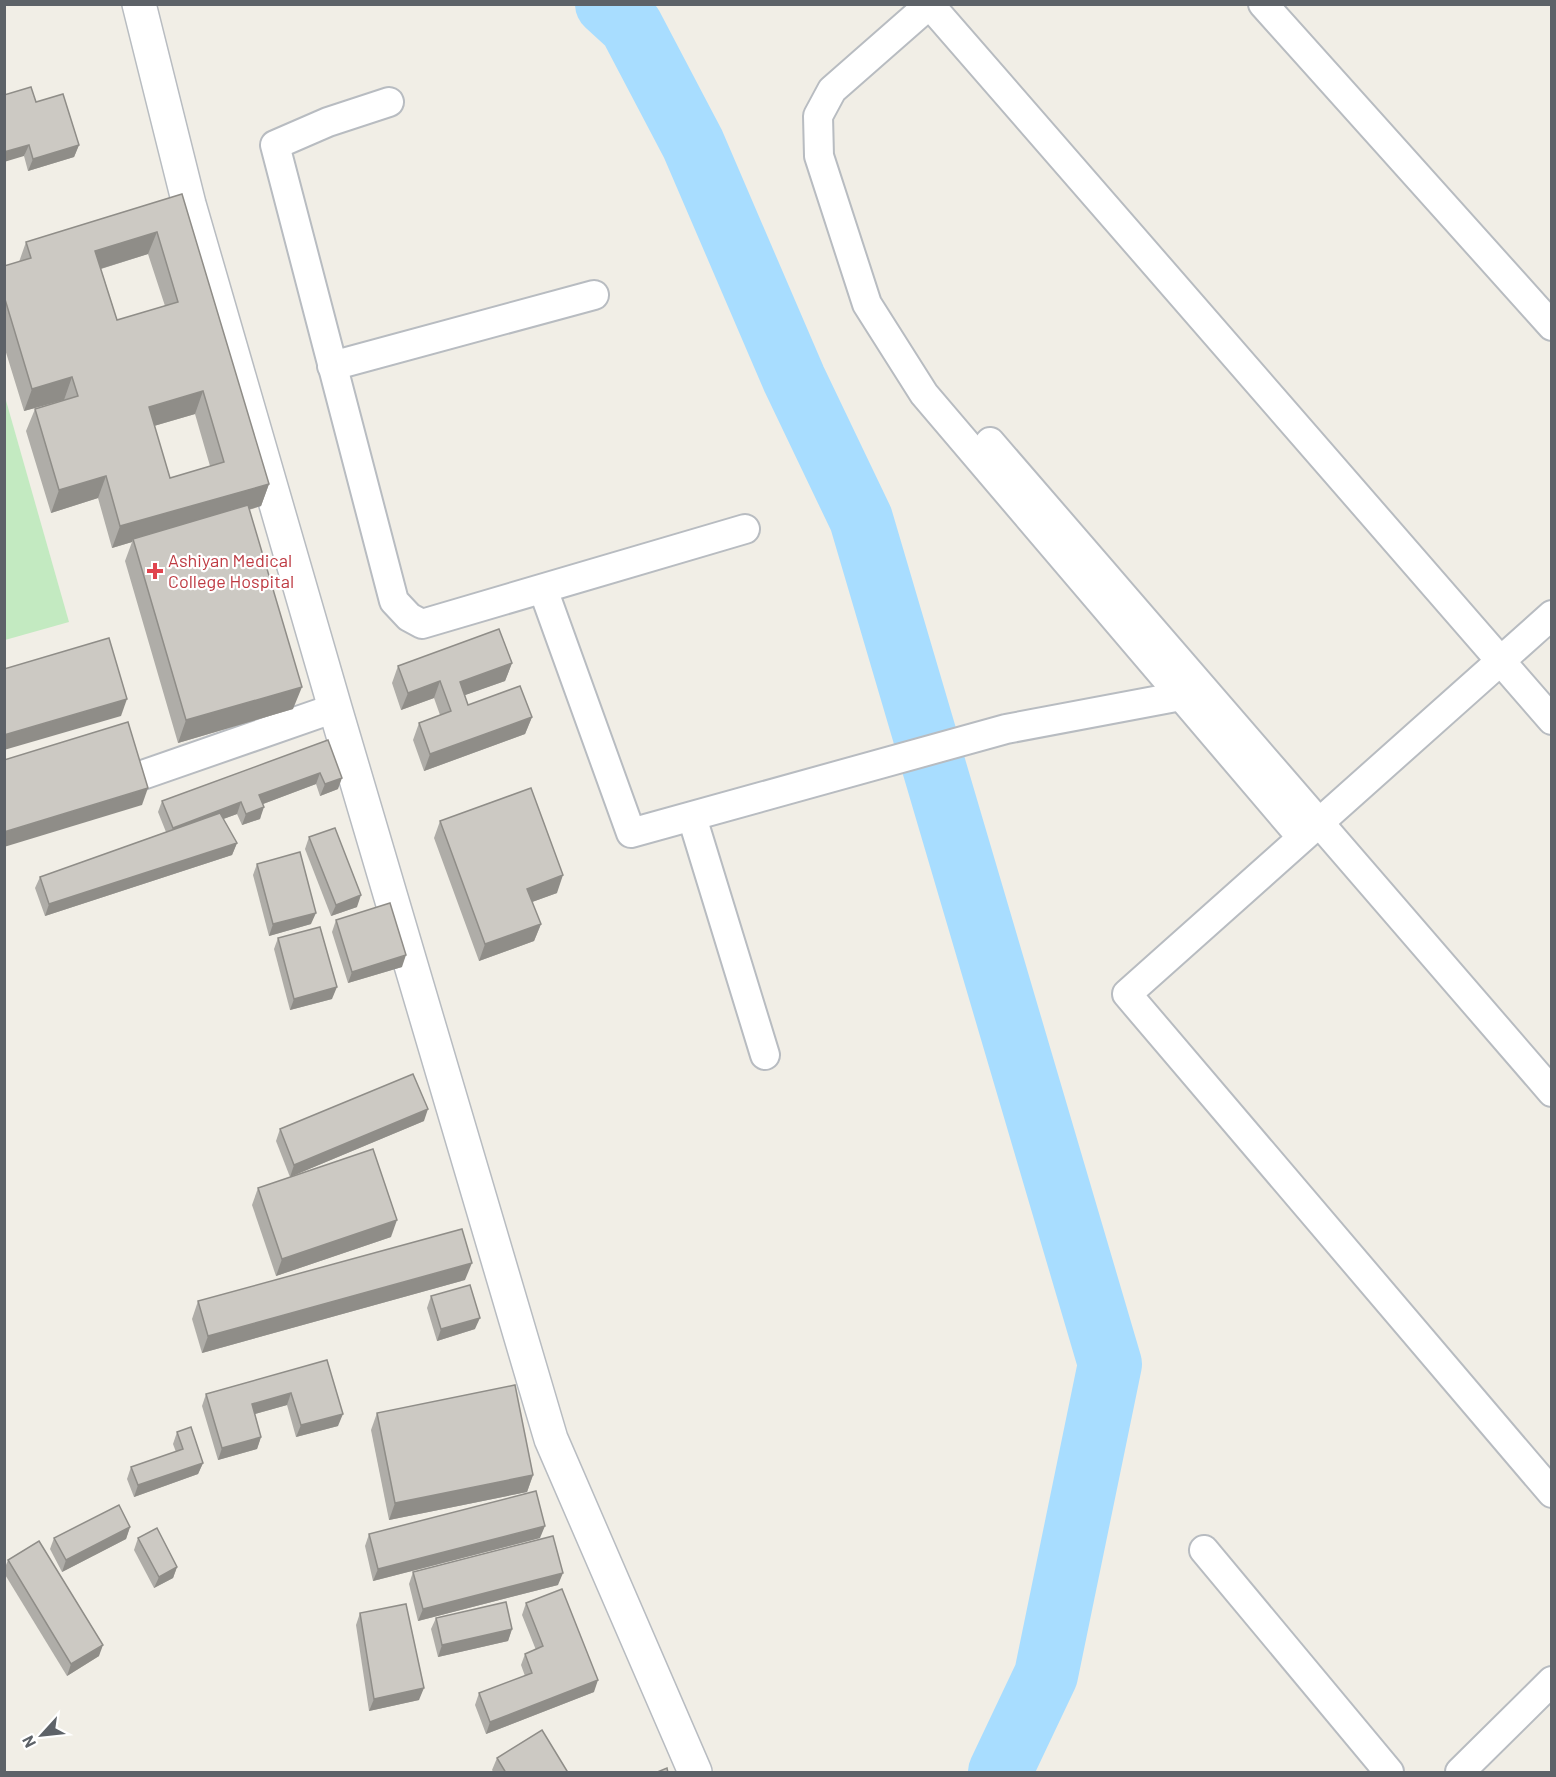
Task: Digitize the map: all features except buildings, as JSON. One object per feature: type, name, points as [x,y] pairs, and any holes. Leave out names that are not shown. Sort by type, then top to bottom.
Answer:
[{"type":"street","points":[[1263,4],[1551,326]]},
{"type":"street","points":[[1551,720],[930,5],[832,90],[818,116],[819,156],[867,304],[924,394],[1308,827],[1551,1092]]},
{"type":"street","points":[[141,14],[189,204],[551,1439],[695,1773]]},
{"type":"street","points":[[389,102],[328,122],[275,145],[394,601],[408,617],[422,624],[745,529]]},
{"type":"street","points":[[333,366],[594,295]]},
{"type":"street","points":[[926,368],[1205,692],[1308,827]]},
{"type":"street","points":[[543,589],[631,833],[904,755],[1006,729],[1205,692]]},
{"type":"street","points":[[1551,615],[1308,827],[1127,994],[1551,1493]]},
{"type":"street","points":[[89,793],[335,708]]},
{"type":"street","points":[[692,817],[765,1055]]},
{"type":"street","points":[[1204,1550],[1389,1773]]},
{"type":"street","points":[[1460,1773],[1551,1681]]},
{"type":"green space","points":[[5,397],[69,622],[4,640]]},
{"type":"waterway","points":[[607,4],[631,26],[693,144],[794,379],[861,519],[1110,1364],[1046,1675],[1000,1772]]},
{"type":"place","name":"Ashiyan Medical College Hospital","points":[[155,571]]}]
